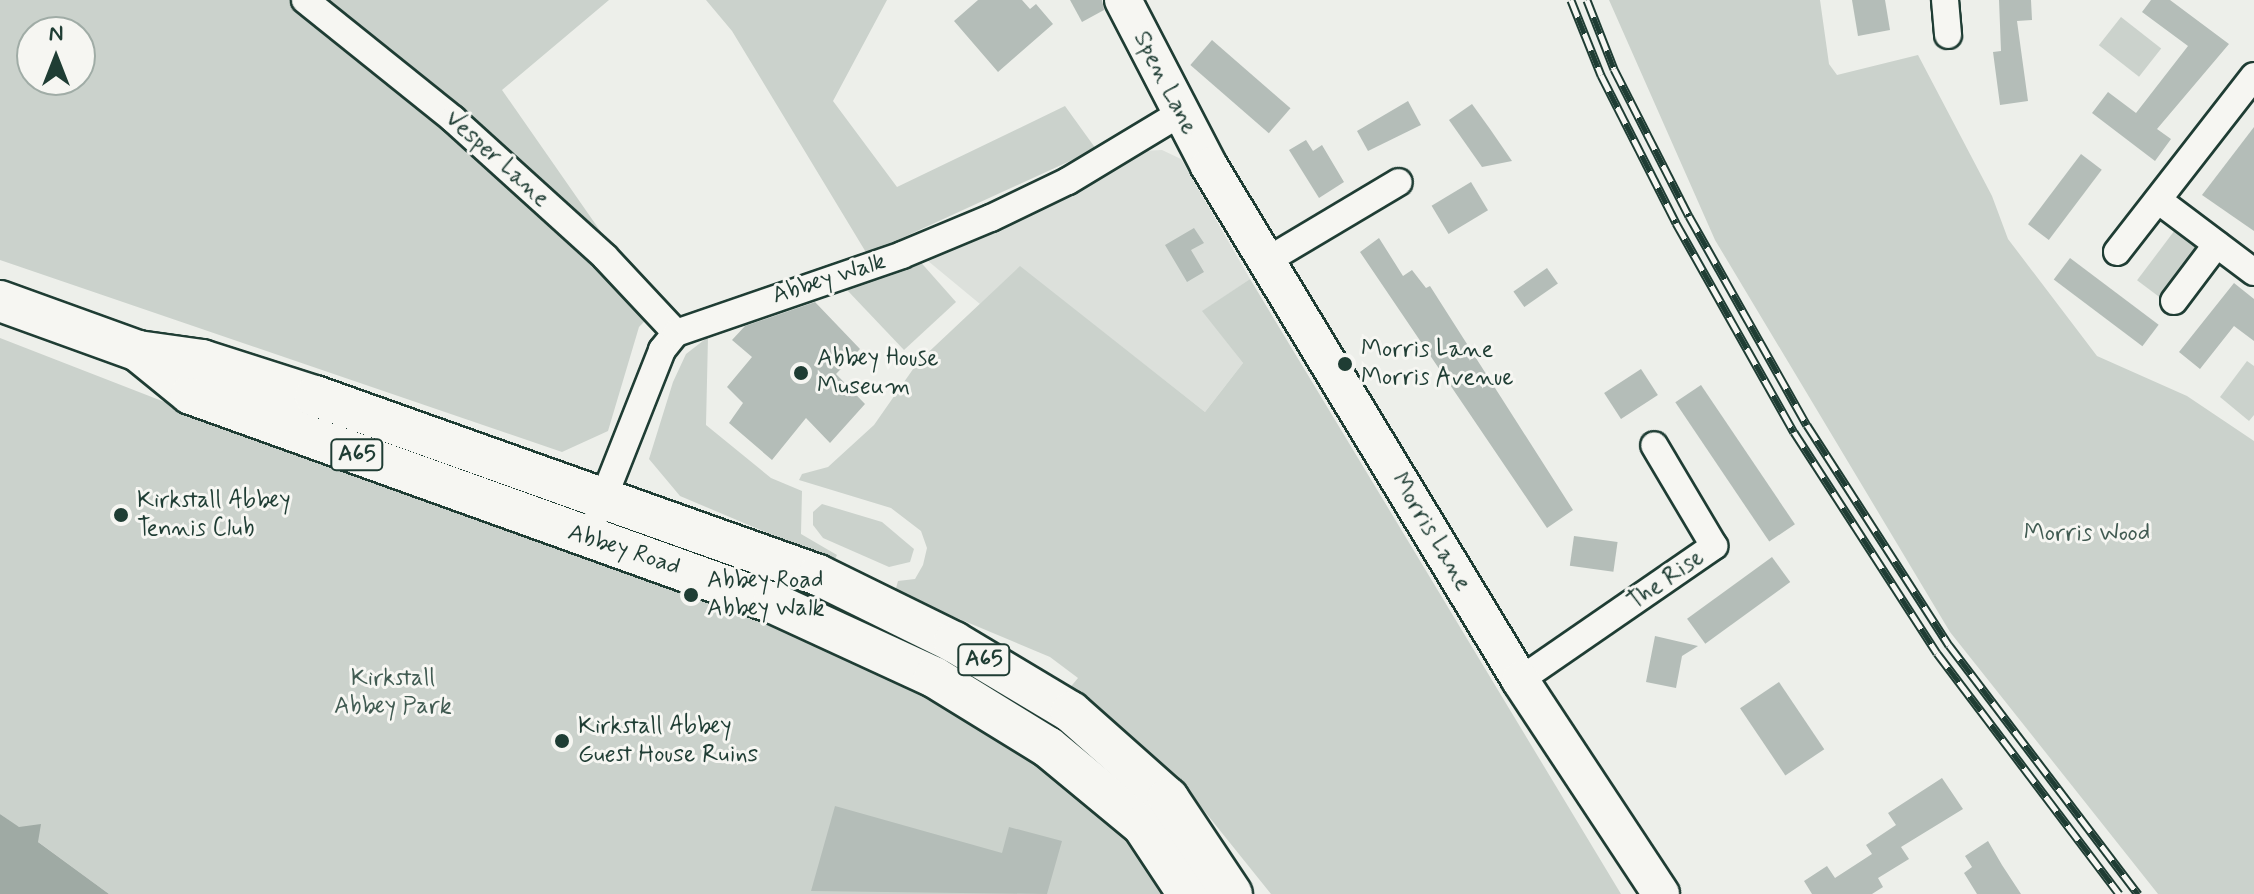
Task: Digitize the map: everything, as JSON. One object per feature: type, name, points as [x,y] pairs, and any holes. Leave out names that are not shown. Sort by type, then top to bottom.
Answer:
[{"type":"main road","name":"Abbey Road","points":[[0,301],[138,351],[191,394],[773,603],[934,677],[1048,747],[1143,826],[1188,894]]},
{"type":"main road","name":"A65","points":[[138,351],[202,360],[603,497],[818,575],[954,642],[1071,712],[1168,798],[1232,894]]},
{"type":"street","name":"Vesper Lane","points":[[305,0],[453,119],[605,257],[676,333]]},
{"type":"street","name":"Spen Lane","points":[[1123,0],[1179,114],[1209,166]]},
{"type":"street","points":[[1945,0],[1948,35]]},
{"type":"street","points":[[2117,252],[2254,76]]},
{"type":"street","name":"Abbey Walk","points":[[676,333],[902,255],[991,218],[1068,181],[1179,114]]},
{"type":"street","name":"Morris Lane","points":[[1209,166],[1520,680],[1661,894]]},
{"type":"street","points":[[1268,260],[1399,182]]},
{"type":"street","points":[[2158,200],[2254,272]]},
{"type":"street","points":[[2174,301],[2217,244]]},
{"type":"street","points":[[588,539],[662,350],[676,333]]},
{"type":"street","name":"The Rise","points":[[1520,680],[1714,546],[1654,445]]},
{"type":"shaded area","points":[[1162,150],[1181,159],[1250,279],[1203,311],[1243,363],[1205,412],[1020,267],[980,304],[922,256],[1142,151]]},
{"type":"shaded area","points":[[0,814],[19,827],[41,824],[38,842],[109,894],[0,894]]},
{"type":"green space","points":[[0,0],[609,0],[502,90],[617,255],[663,302],[639,327],[608,431],[562,452],[0,260]]},
{"type":"green space","points":[[706,0],[887,0],[833,101],[897,187],[1065,106],[1096,149],[867,254],[732,31]]},
{"type":"green space","name":"Morris Wood","points":[[1609,0],[1820,0],[1829,64],[1837,75],[1918,55],[1992,196],[2008,239],[2097,356],[2187,396],[2254,441],[2254,894],[2158,894],[1950,632],[1715,240]]},
{"type":"green space","points":[[2121,17],[2161,48],[2139,77],[2099,45]]},
{"type":"green space","points":[[2178,226],[2206,247],[2165,301],[2137,280]]},
{"type":"green space","points":[[917,258],[956,302],[904,350],[847,290]]},
{"type":"green space","points":[[1020,266],[1205,412],[1243,363],[1202,311],[1250,279],[1621,894],[1271,894],[1181,782],[1068,690],[1078,678],[1050,657],[895,592],[898,581],[915,579],[923,565],[927,548],[921,531],[891,508],[799,480],[802,474],[828,467],[874,425],[918,362]]},
{"type":"green space","points":[[708,337],[706,425],[771,478],[802,491],[801,534],[837,555],[834,561],[680,496],[649,459],[673,382],[686,354]]},
{"type":"green space","name":"Kirkstall Abbey Park","points":[[0,338],[322,463],[335,449],[817,635],[952,697],[1137,832],[1179,894],[109,894],[0,814]]},
{"type":"green space","points":[[2247,361],[2254,366],[2254,415],[2249,421],[2220,397]]},
{"type":"green space","points":[[822,504],[882,522],[914,549],[910,562],[889,567],[823,538],[813,525],[813,512]]},
{"type":"building","points":[[978,0],[1022,0],[1030,9],[1036,4],[1053,24],[998,72],[954,21]]},
{"type":"building","points":[[1070,0],[1102,0],[1104,10],[1082,22]]},
{"type":"building","points":[[1852,0],[1885,0],[1890,30],[1858,36]]},
{"type":"building","points":[[1999,0],[2031,0],[2032,20],[2017,21],[2028,101],[2000,105],[1993,52],[2001,51]]},
{"type":"building","points":[[2151,0],[2170,0],[2229,44],[2157,129],[2171,139],[2155,161],[2092,113],[2108,92],[2136,113],[2188,46],[2142,12]]},
{"type":"building","points":[[1212,40],[1290,108],[1269,133],[1190,65]]},
{"type":"building","points":[[1408,101],[1421,125],[1368,151],[1357,131]]},
{"type":"building","points":[[1472,104],[1512,161],[1482,167],[1449,120]]},
{"type":"building","points":[[2254,127],[2254,231],[2202,195]]},
{"type":"building","points":[[1306,140],[1313,151],[1322,145],[1344,182],[1319,198],[1289,150]]},
{"type":"building","points":[[2081,154],[2102,170],[2049,240],[2028,224]]},
{"type":"building","points":[[1471,182],[1488,210],[1449,234],[1432,206]]},
{"type":"building","points":[[1194,228],[1204,243],[1191,250],[1204,272],[1187,282],[1165,245]]},
{"type":"building","points":[[1379,238],[1403,276],[1412,270],[1426,288],[1430,286],[1573,510],[1547,528],[1360,252]]},
{"type":"building","points":[[2070,258],[2159,325],[2142,346],[2054,280]]},
{"type":"building","points":[[1547,268],[1558,284],[1524,307],[1513,292]]},
{"type":"building","points":[[2234,283],[2254,299],[2254,341],[2234,326],[2200,369],[2179,352]]},
{"type":"building","points":[[815,302],[860,349],[836,374],[865,404],[830,443],[806,418],[772,460],[729,423],[743,403],[727,387],[752,357],[732,340],[745,326]]},
{"type":"building","points":[[1641,369],[1658,395],[1621,419],[1604,393]]},
{"type":"building","points":[[1701,385],[1795,524],[1769,542],[1675,402]]},
{"type":"building","points":[[1574,536],[1618,542],[1613,572],[1570,566]]},
{"type":"building","points":[[1772,557],[1790,582],[1705,644],[1687,619]]},
{"type":"building","points":[[1655,636],[1698,646],[1682,656],[1676,688],[1646,682]]},
{"type":"building","points":[[1779,682],[1824,749],[1785,775],[1740,708]]},
{"type":"building","points":[[1942,778],[1963,809],[1901,847],[1909,859],[1878,878],[1883,887],[1872,894],[1812,894],[1804,881],[1827,866],[1835,878],[1872,854],[1866,845],[1896,825],[1888,813]]},
{"type":"building","points":[[835,806],[1002,853],[1009,827],[1062,841],[1047,894],[811,891]]},
{"type":"building","points":[[1988,841],[2021,894],[1977,894],[1964,873],[1972,867],[1965,856]]},
{"type":"railway","points":[[1571,0],[1601,75],[1676,223],[1794,432],[1937,653],[2119,894]]},
{"type":"railway","points":[[1587,0],[1614,69],[1689,216],[1807,425],[1949,645],[2138,894]]},
{"type":"place","name":"Morris Lane Morris Avenue","points":[[1345,364]]},
{"type":"place","name":"Abbey House Museum","points":[[801,373]]},
{"type":"place","name":"Kirkstall Abbey Tennis Club","points":[[121,515]]},
{"type":"place","name":"Abbey Road Abbey Walk","points":[[691,595]]},
{"type":"place","name":"Kirkstall Abbey Guest House Ruins","points":[[562,741]]}]
